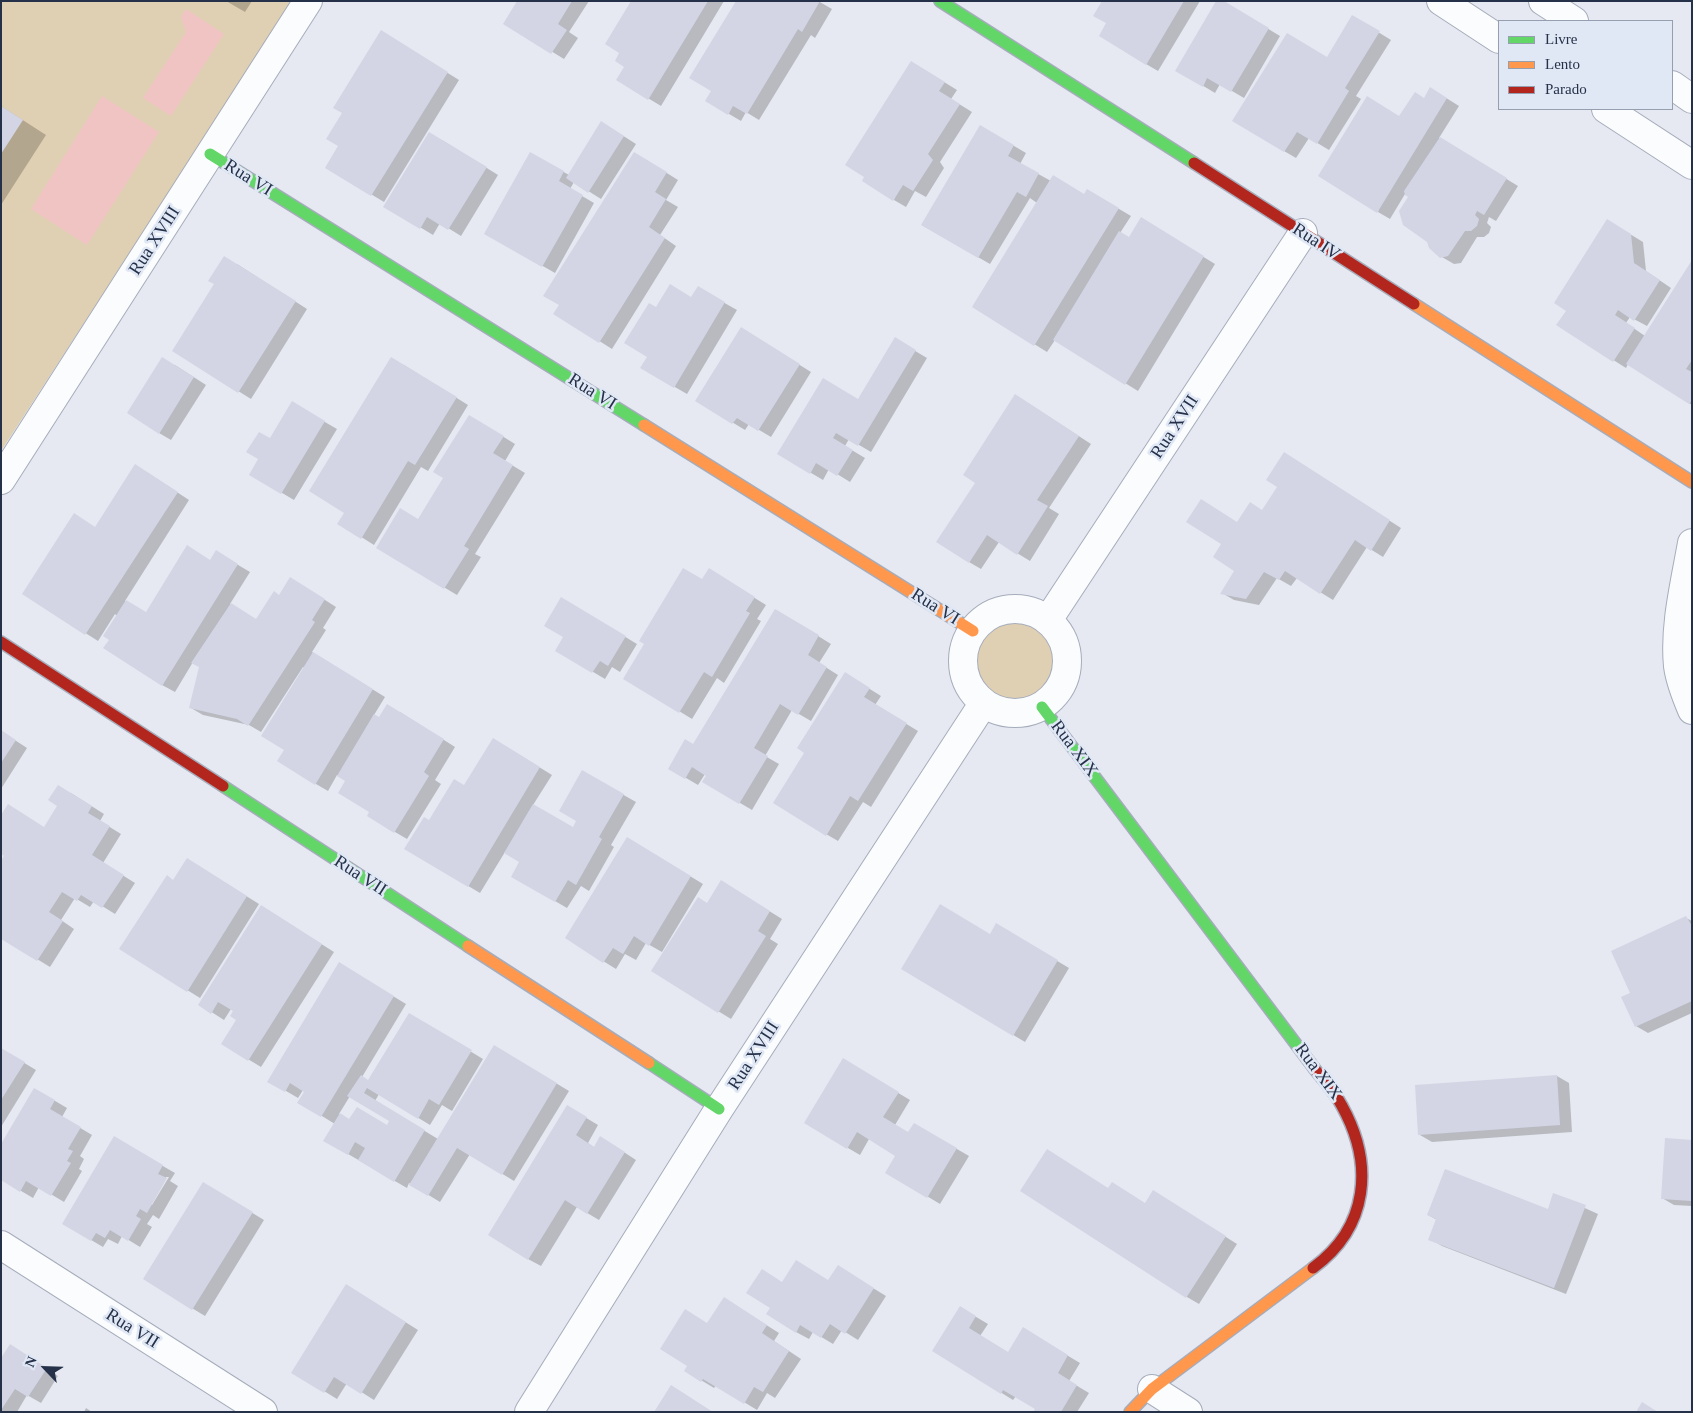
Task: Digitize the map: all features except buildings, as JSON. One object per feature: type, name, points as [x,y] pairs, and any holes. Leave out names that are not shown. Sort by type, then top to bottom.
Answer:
[{"type":"street","name":"Rua XVIII","points":[[1,480],[308,1]]},
{"type":"street","name":"Rua IV","points":[[940,1],[1692,482]]},
{"type":"street","points":[[1441,1],[1498,38]]},
{"type":"street","points":[[1544,1],[1572,20]]},
{"type":"street","points":[[1673,87],[1692,99]]},
{"type":"street","points":[[1608,110],[1692,165]]},
{"type":"street","name":"Rua VI","points":[[210,154],[973,631]]},
{"type":"street","name":"Rua XVII","points":[[1048,620],[1303,233]]},
{"type":"street","points":[[1692,543],[1682,602],[1678,667],[1692,710]]},
{"type":"street","points":[[1016,609],[1033,612],[1048,620],[1059,632],[1066,648],[1068,665],[1064,681],[1054,696],[1042,707],[1027,713],[1012,714],[997,711],[983,704],[972,692],[965,677],[962,661],[965,645],[973,631],[985,618],[1000,611],[1016,609]]},
{"type":"street","name":"Rua VII","points":[[1,642],[719,1109]]},
{"type":"street","name":"Rua XVIII","points":[[529,1412],[719,1109],[983,704]]},
{"type":"street","name":"Rua XIX","points":[[1042,707],[1342,1105],[1355,1132],[1364,1164],[1363,1189],[1358,1208],[1351,1226],[1336,1246],[1319,1264],[1152,1389],[1130,1412]]},
{"type":"street","name":"Rua VII","points":[[1,1245],[263,1412]]},
{"type":"street","points":[[1152,1389],[1188,1412]]},
{"type":"shaded area","points":[[1,1],[293,1],[1,451]]},
{"type":"shaded area","points":[[186,9],[224,34],[171,116],[143,98],[186,32],[181,17]]},
{"type":"shaded area","points":[[102,96],[159,132],[87,245],[31,209]]},
{"type":"shaded area","points":[[1015,617],[1032,620],[1040,624],[1052,636],[1056,644],[1059,661],[1056,678],[1052,686],[1040,698],[1032,702],[1015,705],[998,702],[990,698],[978,686],[974,678],[971,661],[974,644],[978,636],[990,624],[998,620]]},
{"type":"traffic: fast","points":[[940,1],[1194,163]]},
{"type":"traffic: fast","points":[[210,154],[644,425]]},
{"type":"traffic: fast","points":[[1042,707],[1314,1068]]},
{"type":"traffic: fast","points":[[223,786],[468,946]]},
{"type":"traffic: fast","points":[[649,1063],[719,1109]]},
{"type":"traffic: slow","points":[[1414,304],[1692,482]]},
{"type":"traffic: slow","points":[[644,425],[973,631]]},
{"type":"traffic: slow","points":[[468,946],[649,1063]]},
{"type":"traffic: slow","points":[[1130,1412],[1152,1389],[1313,1268]]},
{"type":"traffic: jam","points":[[1194,163],[1414,304]]},
{"type":"traffic: jam","points":[[1,642],[223,786]]},
{"type":"traffic: jam","points":[[1313,1268],[1332,1252],[1346,1234],[1355,1214],[1362,1172],[1359,1150],[1352,1128],[1339,1101],[1314,1068]]}]
